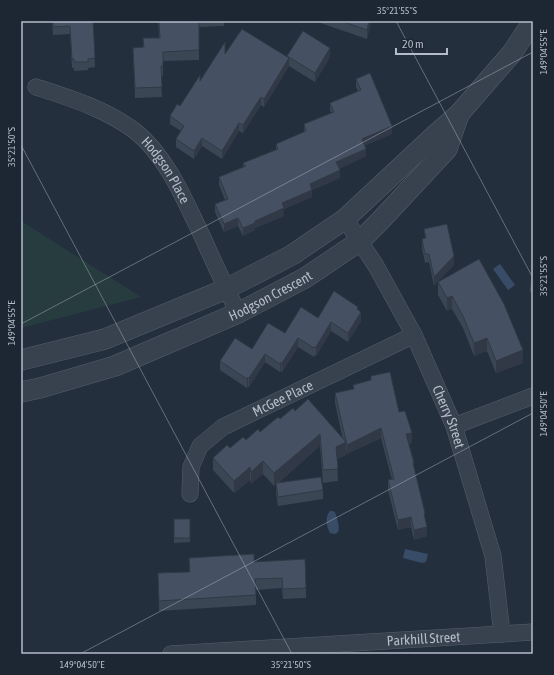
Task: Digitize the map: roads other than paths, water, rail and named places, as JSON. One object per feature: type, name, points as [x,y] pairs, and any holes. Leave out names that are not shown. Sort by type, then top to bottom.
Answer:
[{"type":"street","name":"Hodgson Crescent","points":[[21,360],[106,339],[226,289],[292,255],[346,219],[435,135],[460,114],[512,53],[533,21]]},
{"type":"street","name":"Hodgson Place","points":[[36,87],[89,105],[117,119],[136,132],[158,154],[184,196],[238,313]]},
{"type":"street","name":"Hodgson Crescent","points":[[21,392],[40,388],[115,366],[238,313],[305,278],[360,242],[447,149],[460,114]]},
{"type":"street","name":"Cherry Street","points":[[346,219],[376,266],[414,335],[454,426],[493,556],[502,634]]},
{"type":"street","name":"McGee Place","points":[[190,494],[191,467],[200,446],[223,427],[414,335]]},
{"type":"street","points":[[454,426],[533,396]]},
{"type":"street","name":"Parkhill Street","points":[[171,654],[236,652],[533,632]]},
{"type":"water","points":[[500,264],[515,285],[508,290],[493,269]]},
{"type":"water","points":[[330,511],[335,512],[339,527],[339,530],[335,534],[330,533],[327,525],[327,516]]},
{"type":"water","points":[[405,549],[428,554],[426,562],[422,563],[403,558]]}]
